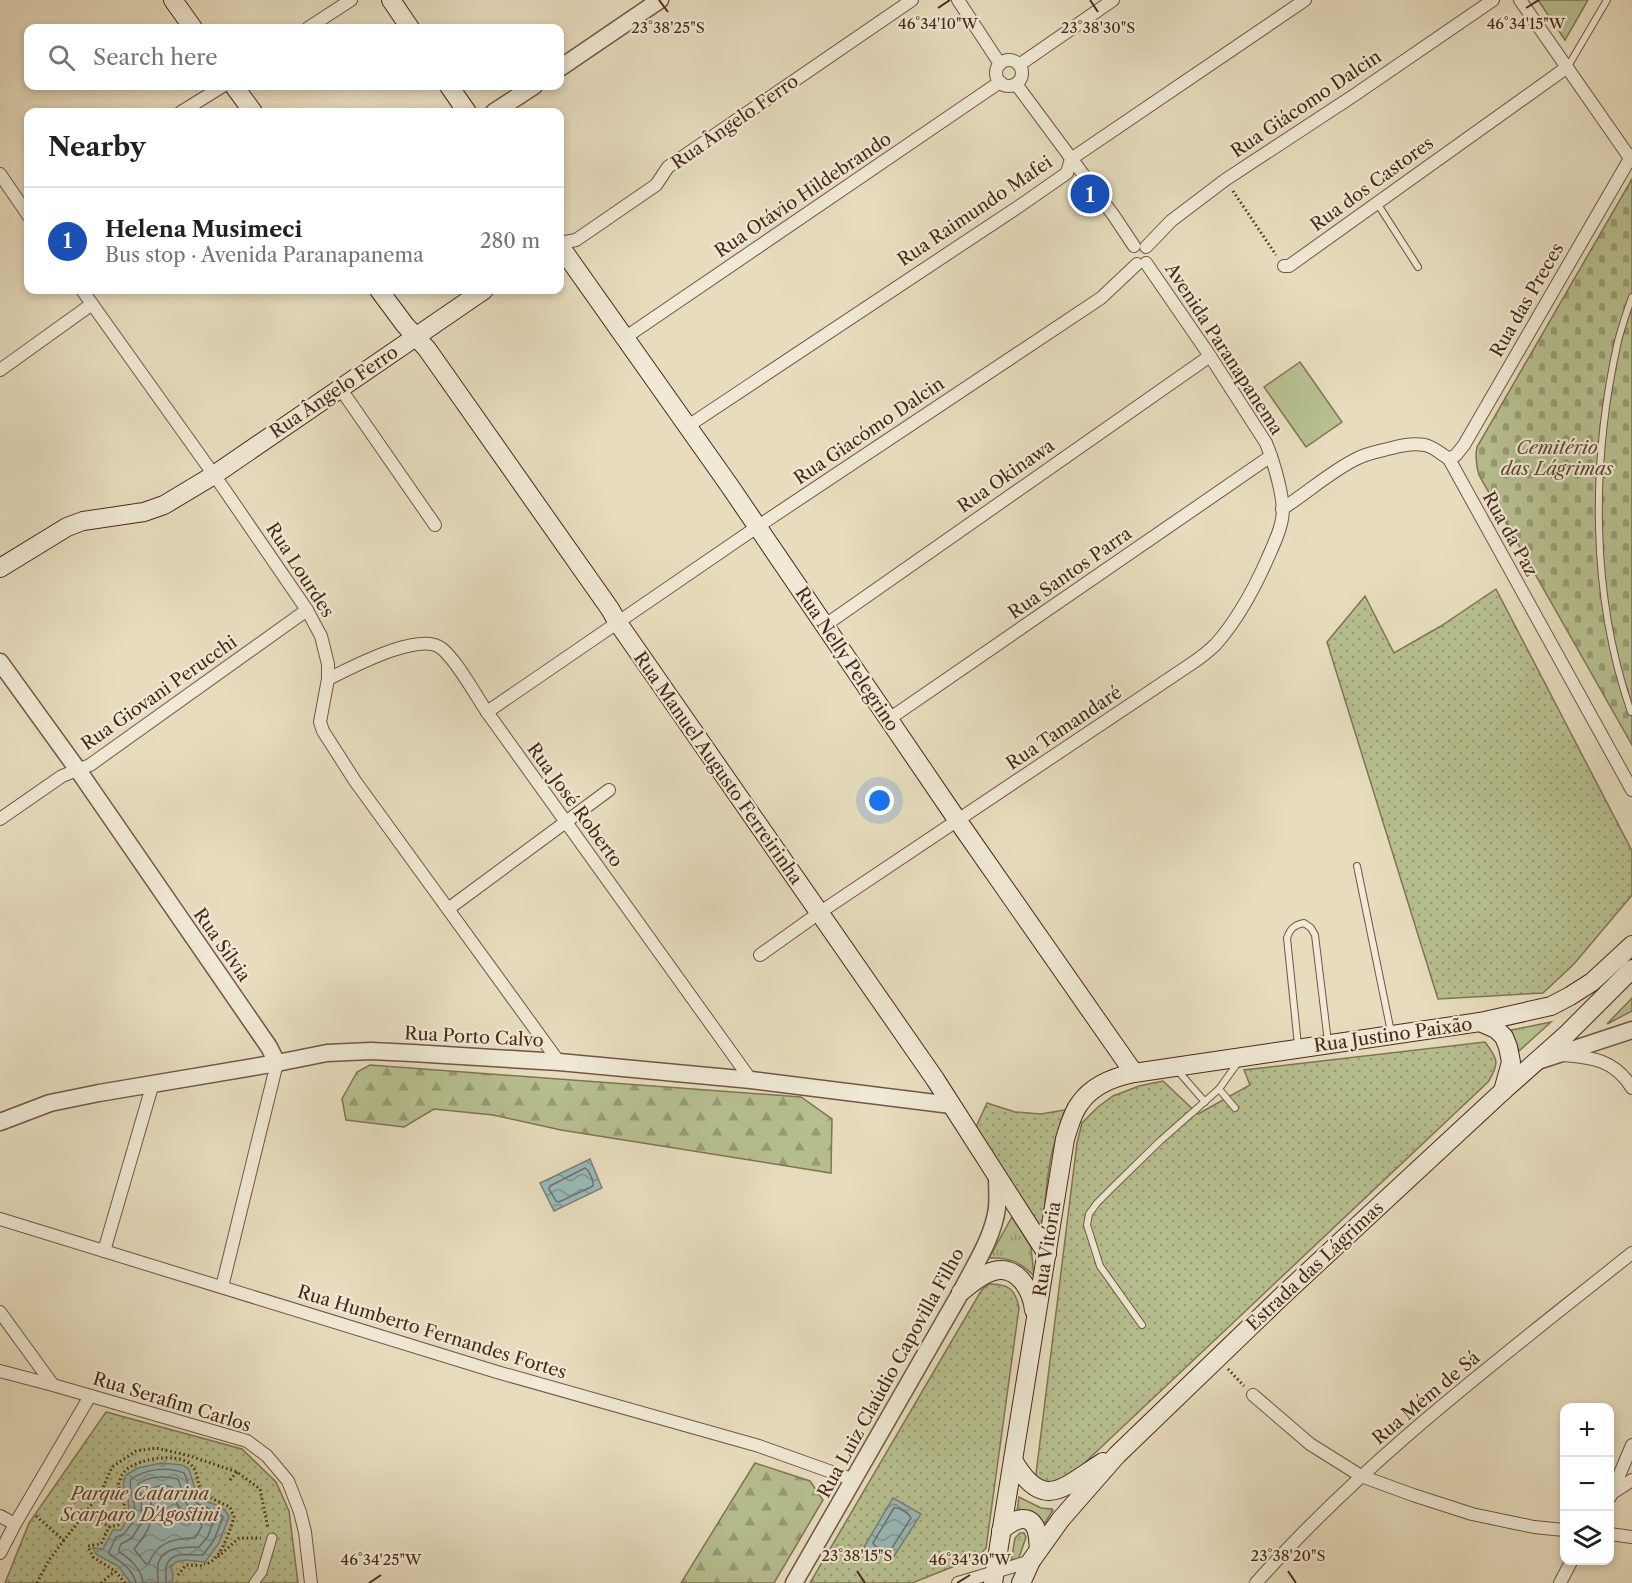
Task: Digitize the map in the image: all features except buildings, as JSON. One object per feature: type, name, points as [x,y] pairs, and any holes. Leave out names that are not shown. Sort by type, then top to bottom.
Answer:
[{"type":"main road","points":[[172,0],[190,24]]},
{"type":"main road","points":[[391,0],[407,24]]},
{"type":"main road","points":[[237,90],[250,108]]},
{"type":"main road","points":[[452,90],[464,108]]},
{"type":"main road","name":"Rua Nelly Pelegrino","points":[[564,250],[1134,1072]]},
{"type":"main road","name":"Rua Manuel Augusto Ferreirinha","points":[[382,294],[405,325],[427,349],[610,609],[951,1105],[1047,1254]]},
{"type":"main road","name":"Rua Ângelo Ferro","points":[[0,568],[67,527],[83,521],[144,512],[165,505],[214,475],[478,294]]},
{"type":"main road","name":"Estrada das Lágrimas","points":[[1021,1583],[1035,1555],[1061,1519],[1117,1455],[1628,974],[1632,945]]},
{"type":"main road","name":"Rua Justino Paixão","points":[[1134,1072],[1480,1022],[1551,1006],[1592,982],[1628,974]]},
{"type":"main road","points":[[1480,1022],[1496,1029],[1504,1037],[1508,1047],[1511,1062],[1503,1091]]},
{"type":"main road","name":"Rua Vitória","points":[[1013,1460],[1065,1139],[1080,1103],[1108,1080],[1134,1072]]},
{"type":"main road","points":[[961,1292],[982,1275],[995,1270],[1008,1271],[1020,1278],[1029,1288],[1033,1298],[1036,1323]]},
{"type":"main road","points":[[1013,1460],[1028,1482],[1040,1489],[1053,1491],[1061,1489],[1102,1462],[1117,1455]]},
{"type":"main road","points":[[993,1577],[1013,1460]]},
{"type":"main road","points":[[1001,1531],[1011,1522],[1021,1519],[1029,1520],[1035,1526],[1035,1555]]},
{"type":"street","points":[[314,24],[351,0]]},
{"type":"street","points":[[564,65],[660,0]]},
{"type":"street","name":"Rua Ângelo Ferro","points":[[564,243],[576,240],[656,185],[668,167],[912,0]]},
{"type":"street","points":[[958,0],[1000,64]]},
{"type":"street","points":[[1019,64],[1113,0]]},
{"type":"street","name":"Rua Raimundo Mafei","points":[[688,426],[1067,173],[1071,159],[1305,0]]},
{"type":"street","name":"Rua Giácomo Dalcin","points":[[1140,247],[1225,180],[1493,0]]},
{"type":"street","points":[[1520,0],[1631,157]]},
{"type":"street","points":[[1011,60],[1019,64],[1021,77],[1016,84],[1008,86],[1000,82],[996,70],[1000,64],[1011,60]]},
{"type":"street","name":"Rua dos Castores","points":[[1284,266],[1288,266],[1566,68]]},
{"type":"street","name":"Rua Otávio Hildebrando","points":[[626,337],[1000,82]]},
{"type":"street","points":[[1016,84],[1114,216],[1140,247],[1150,255],[1141,264],[1130,259],[1131,250],[1140,247]]},
{"type":"street","points":[[187,108],[217,90]]},
{"type":"street","points":[[500,108],[528,90]]},
{"type":"street","name":"Rua das Preces","points":[[1449,459],[1456,455],[1464,445],[1631,157]]},
{"type":"street","points":[[0,174],[24,209]]},
{"type":"street","name":"Avenida Paranapanema","points":[[1141,264],[1210,356],[1266,443],[1271,456]]},
{"type":"street","name":"Rua Giacómo Dalcin","points":[[618,623],[757,527],[1101,298],[1141,264]]},
{"type":"street","name":"Rua Lourdes","points":[[85,294],[307,610],[321,636],[328,664],[321,722],[327,739],[559,1062]]},
{"type":"street","points":[[0,370],[92,304]]},
{"type":"street","name":"Rua Okinawa","points":[[824,626],[1210,356]]},
{"type":"street","points":[[340,388],[435,525]]},
{"type":"street","points":[[1282,509],[1338,469],[1377,451],[1399,446],[1423,445],[1433,448],[1449,459]]},
{"type":"street","name":"Rua Tamandaré","points":[[760,956],[1215,646],[1235,621],[1256,584],[1275,543],[1283,517],[1280,487],[1271,456]]},
{"type":"street","name":"Rua Santos Parra","points":[[889,719],[1271,456]]},
{"type":"street","name":"Rua da Paz","points":[[1449,459],[1632,790]]},
{"type":"street","name":"Rua Giovani Perucchi","points":[[0,819],[62,776],[90,765],[307,610]]},
{"type":"street","points":[[487,712],[618,623]]},
{"type":"street","name":"Rua José Roberto","points":[[328,679],[401,647],[423,643],[441,648],[453,661],[487,712],[751,1080]]},
{"type":"street","name":"Rua Sílvia","points":[[0,662],[78,770],[278,1063]]},
{"type":"street","points":[[448,909],[609,790]]},
{"type":"street","points":[[1537,1061],[1632,1030]]},
{"type":"street","name":"Rua Porto Calvo","points":[[0,1122],[50,1103],[153,1083],[327,1053],[371,1052],[559,1062],[751,1080],[951,1105]]},
{"type":"street","points":[[1555,1055],[1599,1060],[1626,1078],[1632,1088]]},
{"type":"street","points":[[222,1287],[278,1063]]},
{"type":"street","points":[[104,1251],[153,1083]]},
{"type":"street","name":"Rua Luiz Claúdio Capovilla Filho","points":[[794,1583],[961,1292],[985,1245],[995,1220],[997,1174]]},
{"type":"street","name":"Rua Humberto Fernandes Fortes","points":[[0,1219],[497,1372],[759,1446],[854,1480]]},
{"type":"street","name":"Rua Mém de Sá","points":[[1256,1583],[1361,1476],[1632,1253]]},
{"type":"street","points":[[0,1313],[53,1384]]},
{"type":"street","name":"Rua Serafim Carlos","points":[[0,1371],[53,1384],[247,1441],[267,1456],[288,1481],[300,1512],[310,1583]]},
{"type":"street","points":[[0,1553],[90,1395]]},
{"type":"street","points":[[1253,1395],[1310,1444],[1361,1476],[1472,1514],[1534,1527],[1560,1530]]},
{"type":"street","points":[[1614,1487],[1632,1445]]},
{"type":"street","points":[[1614,1493],[1632,1480]]},
{"type":"street","points":[[0,1516],[15,1524]]},
{"type":"street","points":[[1614,1534],[1632,1536]]},
{"type":"street","points":[[254,1583],[262,1572],[272,1538]]},
{"type":"street","points":[[958,1583],[993,1577],[1035,1555]]},
{"type":"street","points":[[1560,1583],[1569,1565]]},
{"type":"lane","points":[[1566,68],[1607,0]]},
{"type":"lane","points":[[1377,202],[1418,267]]},
{"type":"lane","points":[[1631,712],[1613,648],[1605,601],[1599,501],[1608,397],[1619,339],[1632,297]]},
{"type":"lane","points":[[1357,866],[1391,1035]]},
{"type":"lane","points":[[1299,1049],[1287,938],[1290,930],[1304,923],[1315,935],[1328,1044]]},
{"type":"lane","points":[[1142,1325],[1100,1266],[1087,1225],[1089,1214],[1097,1203],[1159,1142],[1219,1089],[1242,1057]]},
{"type":"lane","points":[[1174,1067],[1205,1102]]},
{"type":"lane","points":[[1219,1089],[1235,1108]]},
{"type":"path","points":[[1225,180],[1284,266]]},
{"type":"path","points":[[1218,1359],[1253,1395]]},
{"type":"path","points":[[37,1583],[49,1560],[101,1492],[112,1467],[136,1451],[156,1448],[187,1455],[237,1472],[260,1489],[272,1538],[238,1538],[209,1564],[186,1565],[178,1575]]},
{"type":"path","points":[[125,1583],[114,1571],[93,1557],[88,1546],[101,1544],[110,1527],[118,1525],[125,1516],[124,1499],[118,1485],[123,1473],[136,1463],[161,1457],[183,1460],[191,1464],[196,1472],[202,1494],[216,1498],[230,1507],[234,1517],[228,1536],[214,1560]]},
{"type":"path","points":[[230,1480],[237,1472]]},
{"type":"path","points":[[87,1510],[110,1527]]},
{"type":"path","points":[[32,1513],[64,1540]]},
{"type":"path","points":[[101,1583],[114,1571]]},
{"type":"green space","points":[[1538,0],[1588,0],[1565,40]]},
{"type":"green space","name":"Cemitério das Lágrimas","points":[[1632,179],[1632,745],[1479,475],[1476,458],[1477,447]]},
{"type":"green space","points":[[1300,362],[1342,422],[1306,447],[1264,387]]},
{"type":"green space","points":[[1496,589],[1632,851],[1632,895],[1574,964],[1543,993],[1438,999],[1327,642],[1365,596],[1394,653],[1441,626]]},
{"type":"green space","points":[[1632,998],[1632,1011],[1607,1024]]},
{"type":"green space","points":[[1551,1022],[1519,1051],[1511,1030]]},
{"type":"green space","points":[[1485,1042],[1496,1061],[1488,1082],[1059,1487],[1035,1482],[1077,1143],[1082,1123],[1098,1107],[1113,1096],[1139,1086],[1163,1081],[1198,1114],[1250,1085],[1244,1070]]},
{"type":"green space","points":[[370,1065],[801,1097],[832,1119],[831,1173],[561,1130],[493,1115],[434,1109],[404,1127],[346,1120],[342,1099],[357,1072]]},
{"type":"green space","points":[[987,1103],[1015,1112],[1041,1114],[1070,1109],[1062,1122],[1052,1151],[1042,1229],[976,1127]]},
{"type":"green space","points":[[1012,1217],[1031,1247],[1034,1276],[1014,1261],[989,1258]]},
{"type":"green space","points":[[988,1284],[1009,1288],[1019,1308],[986,1548],[980,1555],[970,1560],[912,1583],[810,1583],[981,1291]]},
{"type":"green space","name":"Parque Catarina Scarparo D'Agostini","points":[[106,1412],[242,1449],[276,1482],[289,1511],[298,1583],[5,1583],[29,1523]]},
{"type":"green space","points":[[755,1463],[810,1481],[823,1500],[774,1583],[681,1583]]},
{"type":"green space","points":[[1019,1497],[1041,1508],[1053,1510],[1045,1523],[1017,1511]]},
{"type":"green space","points":[[1020,1533],[1024,1533],[1026,1537],[1018,1561],[1011,1563],[1015,1538]]},
{"type":"water","points":[[590,1159],[602,1188],[554,1211],[540,1183]]},
{"type":"water","points":[[161,1463],[182,1465],[188,1468],[198,1496],[222,1508],[229,1517],[219,1543],[205,1562],[186,1560],[176,1562],[171,1567],[172,1583],[131,1583],[118,1566],[96,1554],[93,1548],[103,1549],[113,1530],[121,1530],[129,1518],[128,1497],[123,1485],[126,1475],[138,1468]]},
{"type":"water","points":[[893,1498],[921,1514],[891,1561],[864,1547]]},
{"type":"place","name":"Helena Musimeci","points":[[1090,194]]}]
